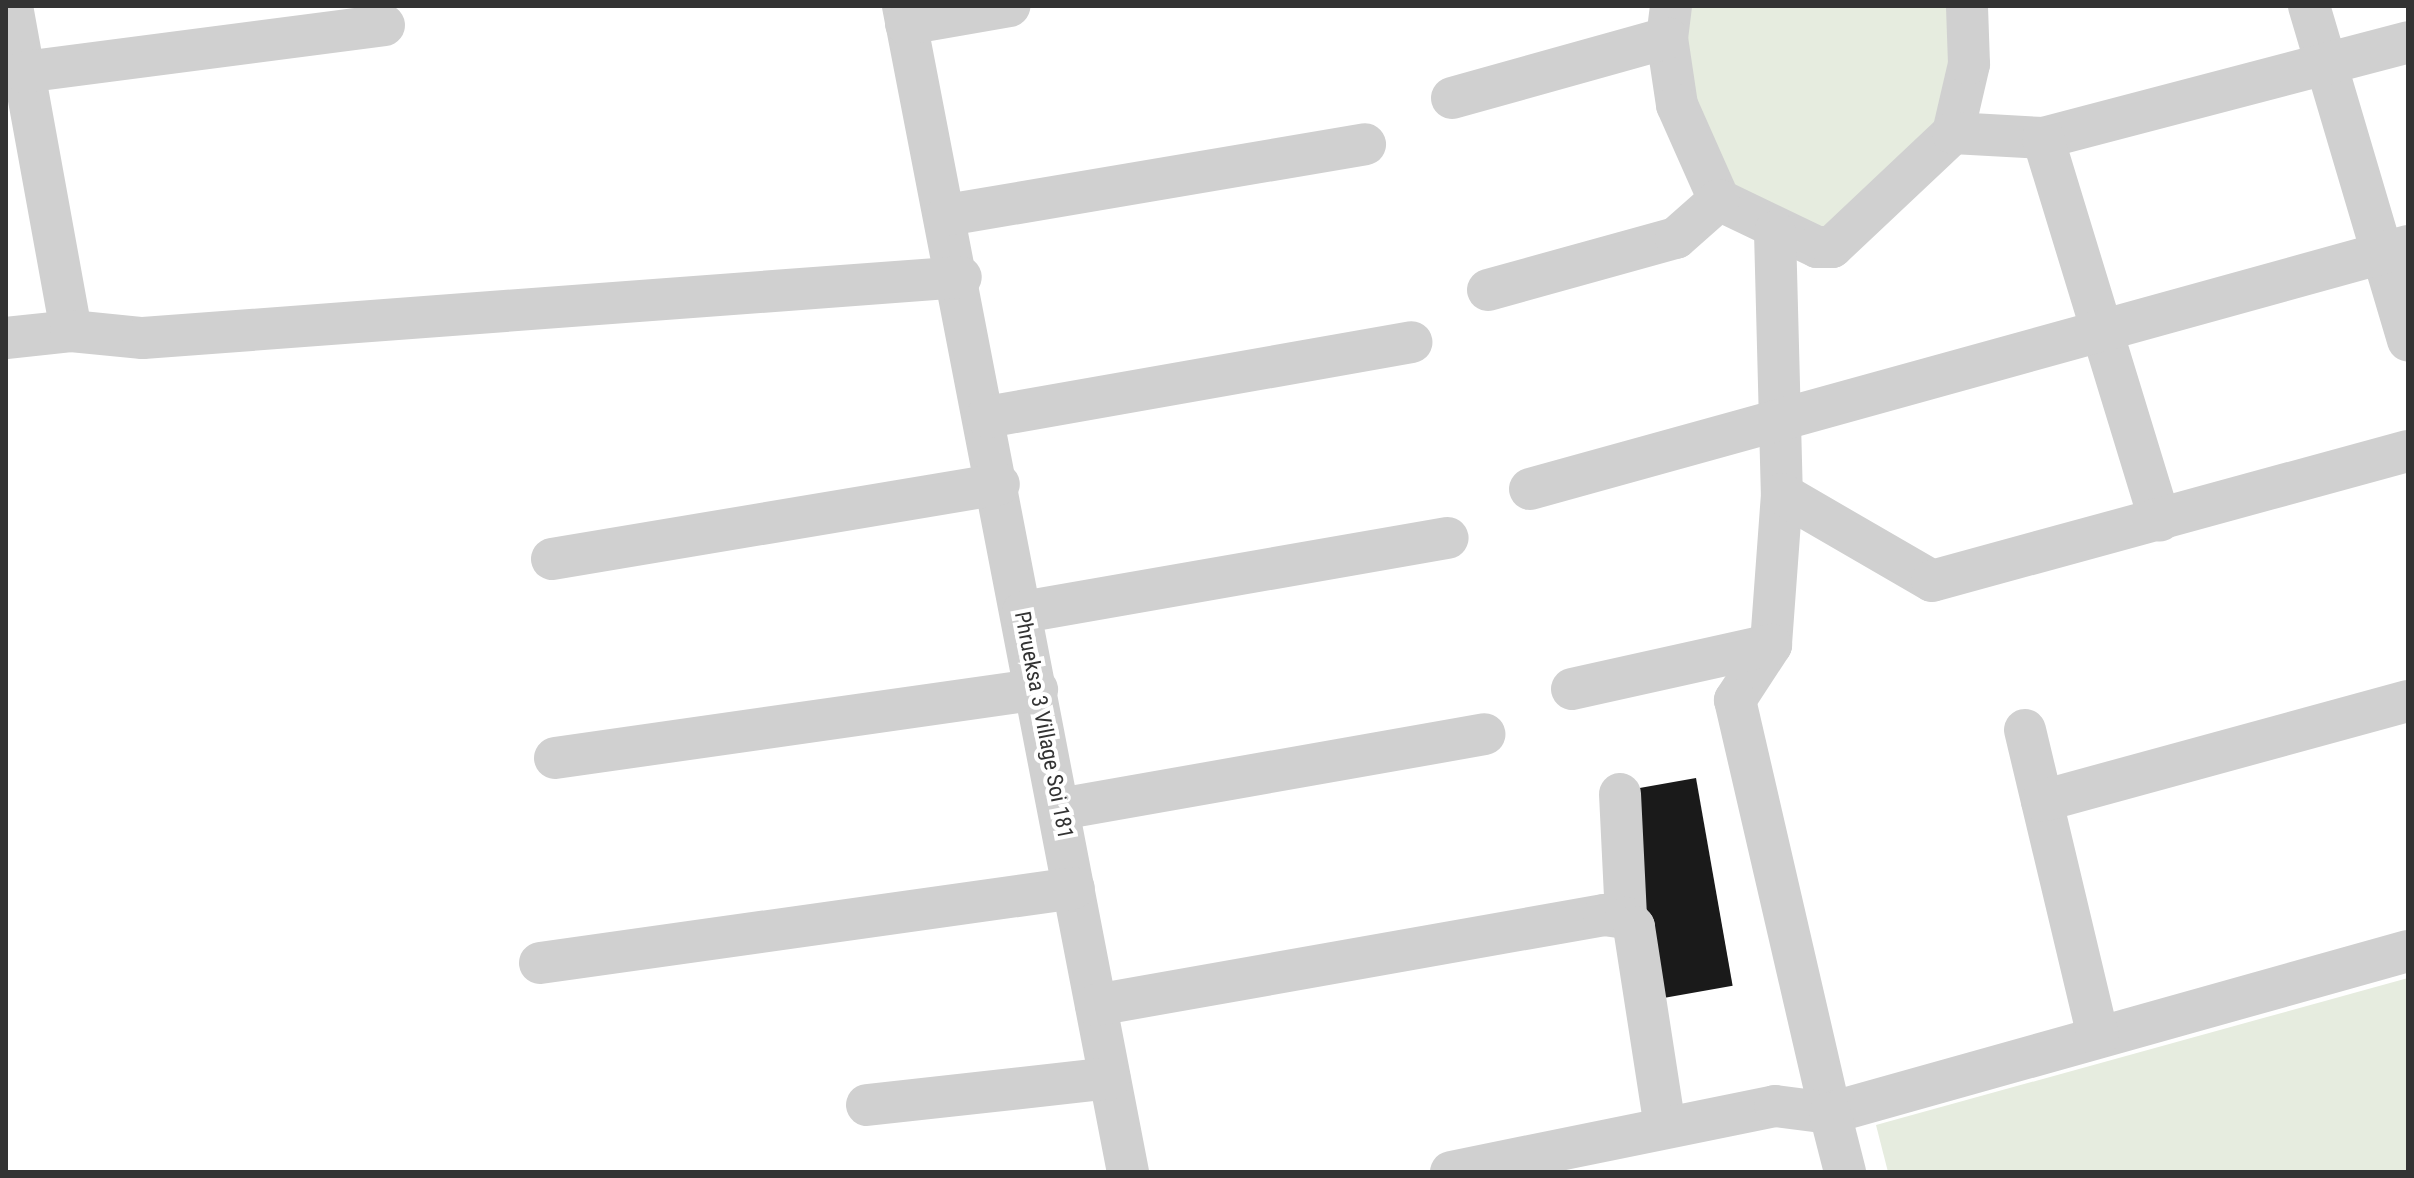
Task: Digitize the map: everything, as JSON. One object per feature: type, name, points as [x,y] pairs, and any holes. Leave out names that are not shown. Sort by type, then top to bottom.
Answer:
[{"type":"street","points":[[12,6],[24,72],[20,149],[71,331]]},
{"type":"street","points":[[904,15],[1009,6]]},
{"type":"street","points":[[1452,98],[1669,22],[1677,105],[1719,200],[1775,232],[1832,247],[1953,133],[1969,64],[1967,6]]},
{"type":"street","points":[[2309,6],[2394,249],[2408,341]]},
{"type":"street","name":"Phrueksa 3 Village Soi 181","points":[[904,15],[961,277],[1128,1172]]},
{"type":"street","points":[[24,72],[384,25]]},
{"type":"street","points":[[1953,133],[2043,138],[2408,42]]},
{"type":"street","points":[[2043,138],[2160,520]]},
{"type":"street","points":[[947,215],[1365,144]]},
{"type":"street","points":[[1488,290],[1676,238],[1719,200]]},
{"type":"street","points":[[1775,232],[1782,494],[1771,645],[1735,700],[1845,1172]]},
{"type":"street","points":[[1530,489],[1778,425],[2394,249]]},
{"type":"street","points":[[6,338],[71,331],[143,338],[961,277]]},
{"type":"street","points":[[987,417],[1411,342]]},
{"type":"street","points":[[1782,494],[1932,581],[2408,451]]},
{"type":"street","points":[[552,559],[999,484]]},
{"type":"street","points":[[1023,612],[1448,538]]},
{"type":"street","points":[[1572,689],[1771,645]]},
{"type":"street","points":[[555,758],[1037,689]]},
{"type":"street","points":[[2042,801],[2408,701]]},
{"type":"street","points":[[2025,730],[2098,1036]]},
{"type":"street","points":[[1060,809],[1484,734]]},
{"type":"street","points":[[1620,794],[1626,918],[1634,927],[1665,1128]]},
{"type":"street","points":[[540,963],[1074,888]]},
{"type":"street","points":[[1096,1005],[1604,915],[1626,918]]},
{"type":"street","points":[[1451,1172],[1775,1106],[1830,1113],[2408,951]]},
{"type":"street","points":[[867,1105],[1110,1078]]},
{"type":"shaded area","points":[[1671,6],[1962,6],[1953,133],[1832,247],[1719,200]]},
{"type":"shaded area","points":[[2408,978],[2408,1172],[1888,1172],[1876,1125]]},
{"type":"building","points":[[1696,778],[1733,986],[1661,998],[1624,791]]}]
